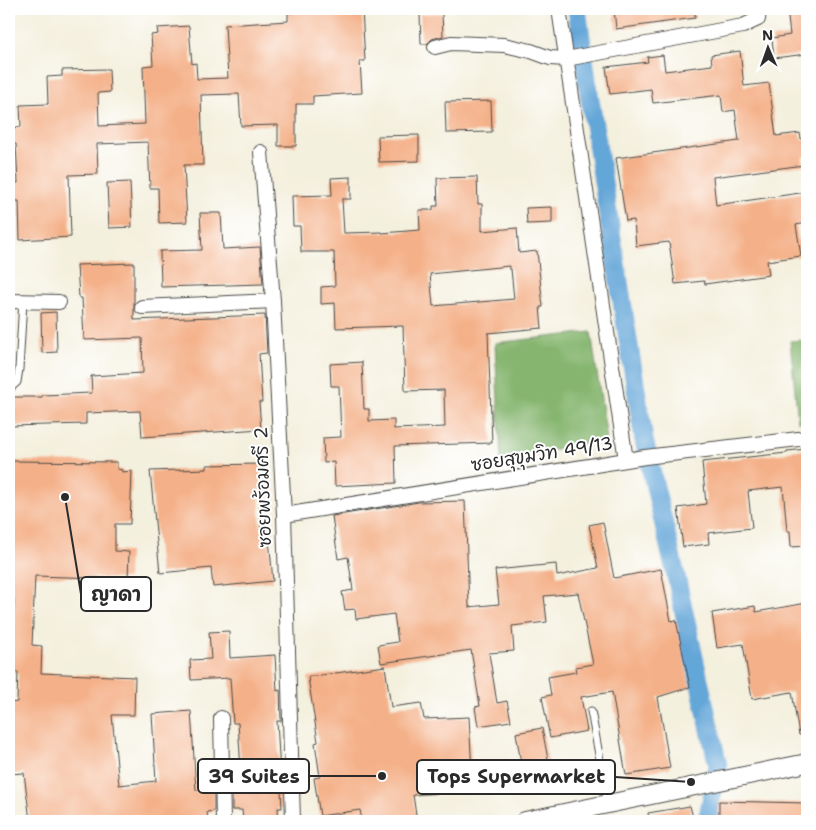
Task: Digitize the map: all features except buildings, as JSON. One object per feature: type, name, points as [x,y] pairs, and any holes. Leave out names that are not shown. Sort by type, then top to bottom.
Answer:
[{"type":"street","points":[[559,9],[626,460]]},
{"type":"street","points":[[435,47],[451,43],[504,45],[531,51],[550,58],[566,59],[743,26],[758,19],[759,9]]},
{"type":"street","name":"ซอยพร้อมศรี 2","points":[[261,152],[273,301],[284,515],[293,821]]},
{"type":"street","points":[[16,301],[59,302]]},
{"type":"street","points":[[142,307],[273,301]]},
{"type":"street","name":"ซอยสุขุมวิท 49/13","points":[[284,515],[626,460],[807,438]]},
{"type":"street","points":[[221,718],[223,821]]},
{"type":"street","points":[[525,821],[807,763]]},
{"type":"lane","points":[[9,389],[17,382],[19,369],[16,301]]},
{"type":"lane","points":[[591,711],[608,804]]},
{"type":"green space","points":[[591,332],[607,439],[501,460],[495,343]]},
{"type":"green space","points":[[807,340],[807,421],[798,422],[790,341]]},
{"type":"waterway","points":[[577,9],[644,440],[718,766],[707,821]]},
{"type":"place","name":"ญาดา","points":[[65,497]]},
{"type":"place","name":"39 Suites","points":[[382,776]]},
{"type":"place","name":"Tops Supermarket","points":[[691,782]]}]
